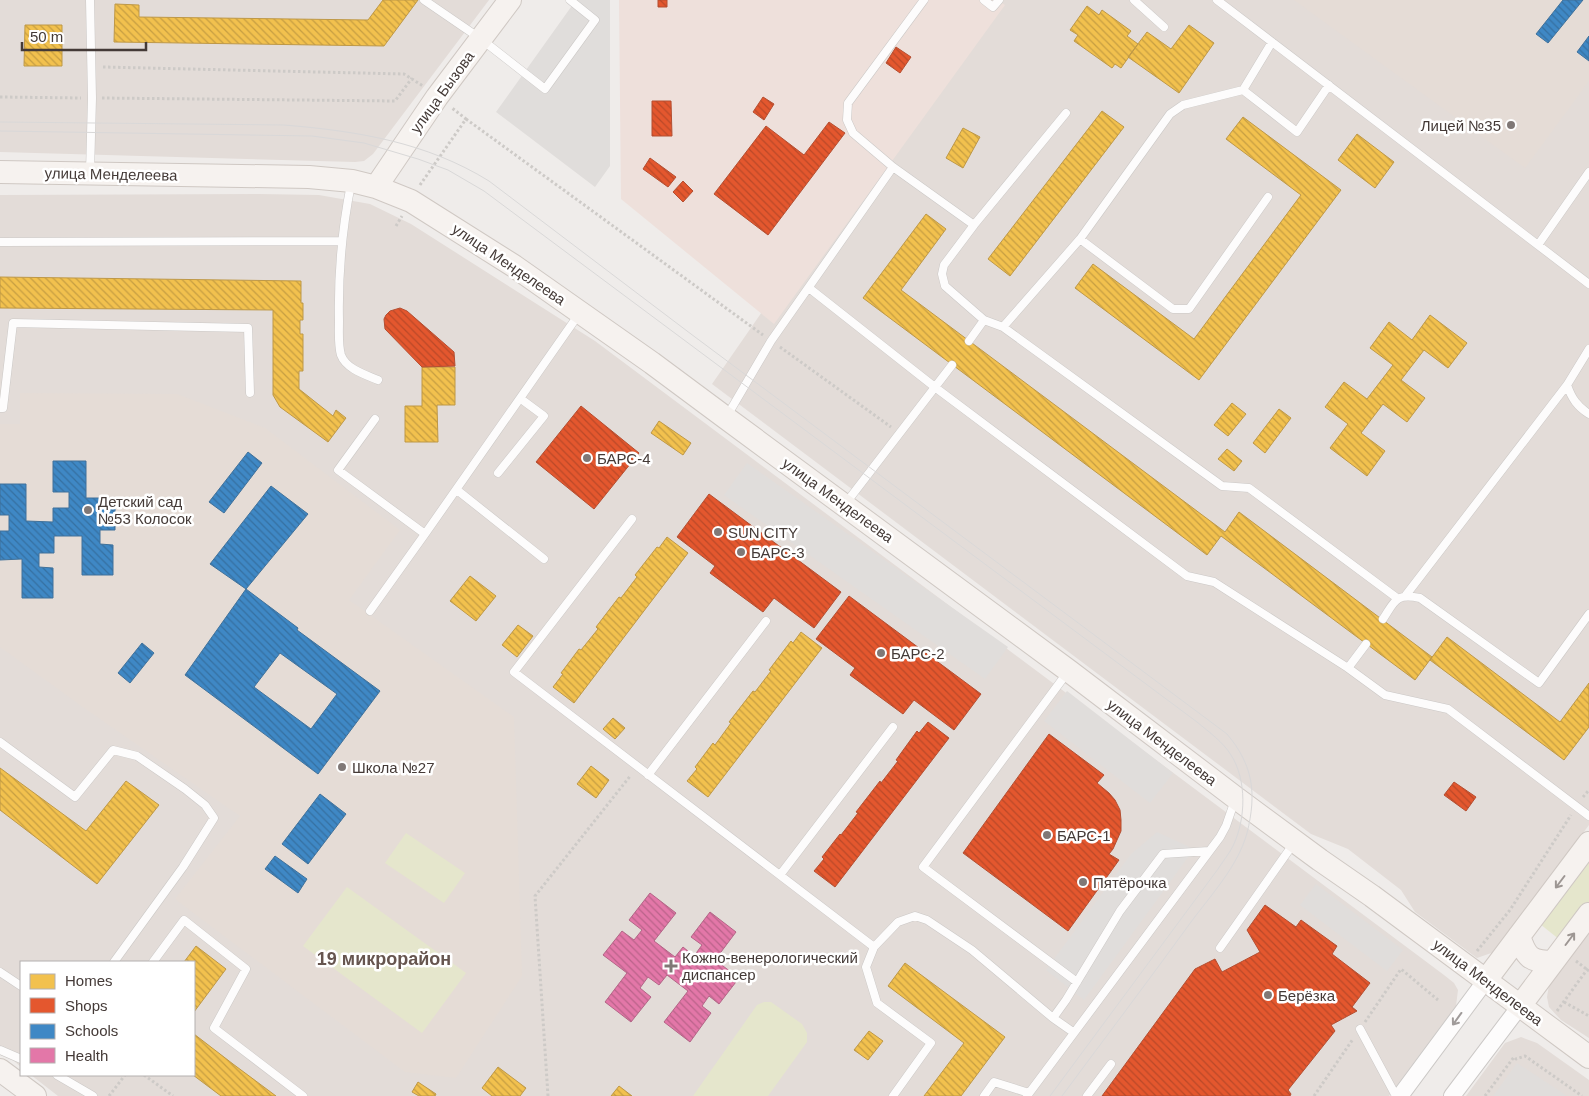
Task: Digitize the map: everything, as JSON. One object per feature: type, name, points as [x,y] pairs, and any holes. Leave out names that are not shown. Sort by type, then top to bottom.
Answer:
[{"type":"main road","name":"улица Бызова","points":[[376,186],[437,96],[510,0]]},
{"type":"main road","name":"улица Менделеева","points":[[0,172],[309,177],[352,181],[376,186],[411,201],[514,266],[581,312],[845,505],[1236,798],[1486,980],[1589,1058]]},
{"type":"main road","points":[[1486,980],[1589,843]]},
{"type":"main road","points":[[1520,1006],[1562,959],[1589,914]]},
{"type":"main road","points":[[1519,936],[1524,952],[1538,962],[1562,959]]},
{"type":"main road","points":[[0,1070],[35,1096]]},
{"type":"street","points":[[1400,1096],[1486,980]]},
{"type":"street","points":[[1452,1096],[1520,1006]]},
{"type":"lane","points":[[90,0],[92,98],[90,174]]},
{"type":"lane","points":[[424,0],[481,38],[545,89],[595,20],[570,0]]},
{"type":"lane","points":[[924,0],[848,103],[847,120],[853,133],[893,167],[974,225]]},
{"type":"lane","points":[[984,0],[993,7],[999,0]]},
{"type":"lane","points":[[1134,0],[1164,27]]},
{"type":"lane","points":[[1217,0],[1589,284]]},
{"type":"lane","points":[[1003,327],[1080,239],[1170,114],[1183,105],[1243,90],[1272,42]]},
{"type":"lane","points":[[1243,90],[1297,132],[1329,86]]},
{"type":"lane","points":[[1066,113],[974,225],[944,265],[942,274],[945,286],[984,320],[1003,327],[1222,486],[1249,488],[1397,598]]},
{"type":"lane","points":[[726,418],[771,341],[893,167]]},
{"type":"lane","points":[[1538,245],[1589,172]]},
{"type":"lane","points":[[352,181],[344,218],[342,240],[338,303],[339,340],[342,356],[352,368],[378,380]]},
{"type":"lane","points":[[1080,239],[1173,309],[1189,309],[1268,197]]},
{"type":"lane","points":[[0,242],[342,240]]},
{"type":"lane","points":[[808,288],[936,388],[1187,576],[1214,582],[1348,668],[1385,695],[1448,709],[1589,816]]},
{"type":"lane","points":[[370,611],[581,312]]},
{"type":"lane","points":[[969,341],[984,320]]},
{"type":"lane","points":[[0,408],[3,408],[13,323],[248,328],[250,393]]},
{"type":"lane","points":[[1406,595],[1567,385],[1589,349]]},
{"type":"lane","points":[[845,505],[952,365]]},
{"type":"lane","points":[[1567,385],[1571,397],[1578,406],[1589,414]]},
{"type":"lane","points":[[498,474],[544,416],[521,399]]},
{"type":"lane","points":[[376,418],[338,470],[426,534]]},
{"type":"lane","points":[[457,490],[544,559]]},
{"type":"lane","points":[[632,518],[514,672],[874,947]]},
{"type":"lane","points":[[1383,619],[1397,598],[1406,595],[1420,598],[1539,683],[1589,614]]},
{"type":"lane","points":[[648,775],[766,621]]},
{"type":"lane","points":[[1348,668],[1366,644]]},
{"type":"lane","points":[[1069,671],[924,866],[1077,982]]},
{"type":"lane","points":[[780,875],[894,727]]},
{"type":"lane","points":[[0,742],[75,797],[112,750],[137,756],[205,805],[214,818],[183,867],[115,961]]},
{"type":"lane","points":[[984,1096],[994,1082],[1028,1094],[1209,851],[1226,826],[1236,798]]},
{"type":"lane","points":[[1220,948],[1295,841]]},
{"type":"lane","points":[[1053,1018],[1120,911],[1163,854],[1209,851]]},
{"type":"lane","points":[[893,1096],[932,1043],[877,1003],[866,967],[874,947],[898,922],[915,916],[927,920],[972,950],[1053,1018],[1073,1032]]},
{"type":"lane","points":[[154,961],[184,920],[246,969],[214,1028],[303,1096]]},
{"type":"lane","points":[[0,972],[20,985]]},
{"type":"lane","points":[[1360,1028],[1396,1096]]},
{"type":"lane","points":[[0,1050],[20,1059]]},
{"type":"lane","points":[[1087,1096],[1111,1064]]},
{"type":"lane","points":[[62,1076],[93,1096]]},
{"type":"path","points":[[91,67],[404,74],[437,96],[900,434]]},
{"type":"path","points":[[0,97],[396,101],[412,78]]},
{"type":"path","points":[[396,226],[421,183],[466,119]]},
{"type":"path","points":[[548,1096],[535,896],[638,767]]},
{"type":"path","points":[[1477,951],[1510,910],[1589,790]]},
{"type":"path","points":[[1556,1014],[1589,969],[1562,959]]},
{"type":"path","points":[[1314,1096],[1401,969],[1438,1000]]},
{"type":"path","points":[[1564,1002],[1589,1016]]},
{"type":"path","points":[[1485,1096],[1514,1057],[1516,1059],[1525,1056],[1582,1096]]},
{"type":"path","points":[[108,1096],[124,1076]]},
{"type":"path","points":[[145,1076],[173,1096]]},
{"type":"shaded area","points":[[0,0],[489,0],[373,154],[364,161],[355,162],[0,152]]},
{"type":"shaded area","points":[[576,0],[610,0],[610,166],[595,187],[496,112]]},
{"type":"shaded area","points":[[619,0],[998,0],[1005,5],[774,324],[621,199]]},
{"type":"shaded area","points":[[978,0],[1589,0],[1589,825],[1494,952],[1477,958],[1415,912],[1401,890],[1348,849],[1311,834],[712,384]]},
{"type":"shaded area","name":"Лицей №35","points":[[1294,0],[1589,0],[1589,81],[1525,168]]},
{"type":"shaded area","points":[[0,195],[319,195],[370,204],[411,224],[595,341],[1444,975],[1454,983],[1458,990],[1456,1006],[1389,1096],[58,1096],[32,1076],[195,1076],[195,961],[20,961],[20,1066],[0,1049]]},
{"type":"shaded area","name":"Школа №27","points":[[20,393],[177,394],[265,428],[400,530],[349,600],[514,717],[522,976],[456,1078],[405,1072],[175,899],[240,816],[0,647],[0,424],[20,424]]},
{"type":"shaded area","points":[[747,463],[1008,647],[985,679],[724,495]]},
{"type":"shaded area","points":[[1067,691],[1173,773],[1150,803],[1044,721]]},
{"type":"shaded area","points":[[1157,832],[1194,849],[1084,1000],[1046,970],[1131,854]]},
{"type":"shaded area","points":[[1316,884],[1403,950],[1387,971],[1300,905]]},
{"type":"shaded area","points":[[1589,928],[1589,1038],[1561,1020],[1549,1007],[1547,997],[1550,979]]},
{"type":"shaded area","points":[[1521,1037],[1537,1043],[1589,1080],[1589,1096],[1466,1096],[1505,1043]]},
{"type":"shaded area","points":[[1517,1063],[1567,1096],[1493,1096]]},
{"type":"green space","points":[[406,833],[465,873],[444,903],[385,863]]},
{"type":"green space","points":[[1589,859],[1589,902],[1560,940],[1540,924]]},
{"type":"green space","points":[[347,887],[466,973],[422,1033],[303,946]]},
{"type":"green space","points":[[771,1002],[802,1024],[807,1033],[807,1042],[768,1096],[693,1096],[757,1005]]},
{"type":"building: Homes","points":[[383,0],[418,0],[384,46],[114,42],[115,4],[139,5],[139,17],[368,20]]},
{"type":"building: Homes","points":[[1087,6],[1099,15],[1102,10],[1131,31],[1127,36],[1138,44],[1121,68],[1115,64],[1112,68],[1074,41],[1078,35],[1070,30]]},
{"type":"building: Homes","points":[[25,25],[62,25],[62,66],[24,66]]},
{"type":"building: Homes","points":[[1189,25],[1214,43],[1179,93],[1128,57],[1147,32],[1171,49]]},
{"type":"building: Homes","points":[[1102,111],[1124,127],[1010,276],[988,259]]},
{"type":"building: Homes","points":[[1243,117],[1341,190],[1199,380],[1075,288],[1093,264],[1194,339],[1301,195],[1226,139]]},
{"type":"building: Homes","points":[[963,128],[980,137],[963,168],[946,158]]},
{"type":"building: Homes","points":[[1357,134],[1394,162],[1375,188],[1338,160]]},
{"type":"building: Homes","points":[[926,214],[946,229],[901,290],[1225,532],[1239,512],[1432,657],[1415,680],[1221,536],[1207,555],[863,298]]},
{"type":"building: Homes","points":[[0,277],[301,281],[303,320],[300,320],[300,334],[303,334],[303,371],[299,371],[299,389],[333,416],[336,410],[346,418],[328,442],[280,407],[273,395],[273,310],[0,308]]},
{"type":"building: Homes","points":[[1430,315],[1467,343],[1448,368],[1424,350],[1401,380],[1425,398],[1407,422],[1383,404],[1361,433],[1385,451],[1367,476],[1330,448],[1348,424],[1325,407],[1344,382],[1367,399],[1393,365],[1370,348],[1389,322],[1412,340]]},
{"type":"building: Homes","points":[[422,367],[455,367],[455,405],[437,405],[438,442],[405,442],[405,406],[422,406]]},
{"type":"building: Homes","points":[[1232,403],[1246,414],[1228,436],[1214,425]]},
{"type":"building: Homes","points":[[1279,409],[1291,418],[1265,453],[1253,443]]},
{"type":"building: Homes","points":[[659,421],[691,443],[683,455],[651,433]]},
{"type":"building: Homes","points":[[1227,449],[1242,461],[1234,471],[1218,459]]},
{"type":"building: Homes","points":[[667,537],[688,553],[574,703],[553,687],[579,649],[581,650],[598,629],[596,627],[637,577],[635,575]]},
{"type":"building: Homes","points":[[470,576],[496,596],[476,621],[450,601]]},
{"type":"building: Homes","points":[[518,625],[533,636],[517,657],[502,645]]},
{"type":"building: Homes","points":[[801,632],[822,648],[708,797],[687,781],[713,743],[715,745],[731,723],[729,722],[753,691],[755,692],[791,641],[793,643]]},
{"type":"building: Homes","points":[[1447,637],[1560,722],[1589,683],[1589,727],[1564,760],[1430,660]]},
{"type":"building: Homes","points":[[613,718],[625,728],[615,739],[603,729]]},
{"type":"building: Homes","points":[[591,766],[609,780],[596,798],[577,784]]},
{"type":"building: Homes","points":[[0,768],[86,831],[126,781],[159,805],[97,884],[0,810]]},
{"type":"building: Homes","points":[[196,946],[226,969],[195,1011],[195,961],[185,961]]},
{"type":"building: Homes","points":[[905,963],[1005,1037],[961,1096],[924,1096],[964,1043],[888,986]]},
{"type":"building: Homes","points":[[869,1031],[883,1041],[868,1060],[854,1050]]},
{"type":"building: Homes","points":[[195,1035],[276,1096],[221,1096],[194,1076]]},
{"type":"building: Homes","points":[[498,1067],[526,1088],[520,1096],[492,1096],[482,1088]]},
{"type":"building: Homes","points":[[418,1082],[436,1094],[435,1096],[419,1096],[412,1092]]},
{"type":"building: Homes","points":[[619,1086],[632,1096],[611,1096]]},
{"type":"building: Shops","points":[[658,0],[667,0],[667,7],[658,7]]},
{"type":"building: Shops","points":[[896,47],[911,57],[900,73],[886,63]]},
{"type":"building: Shops","points":[[763,97],[774,104],[764,120],[753,112]]},
{"type":"building: Shops","points":[[652,101],[671,101],[672,136],[652,136]]},
{"type":"building: Shops","points":[[829,122],[845,133],[768,235],[714,194],[766,126],[804,155]]},
{"type":"building: Shops","points":[[650,158],[676,177],[668,187],[643,169]]},
{"type":"building: Shops","points":[[683,181],[693,191],[683,202],[673,192]]},
{"type":"building: Shops","points":[[400,308],[407,311],[454,352],[455,366],[422,367],[385,329],[384,319],[386,315],[390,311]]},
{"type":"building: Shops","name":"БАРС-4","points":[[581,406],[639,453],[594,509],[536,462]]},
{"type":"building: Shops","name":"БАРС-3","points":[[709,494],[841,592],[814,628],[774,598],[763,612],[710,573],[715,566],[677,537]]},
{"type":"building: Shops","name":"БАРС-2","points":[[849,596],[981,694],[954,730],[914,700],[903,714],[850,675],[855,668],[816,639]]},
{"type":"building: Shops","points":[[928,722],[949,738],[835,887],[814,871],[824,859],[822,857],[858,813],[856,812],[898,761],[896,760],[917,731],[919,733]]},
{"type":"building: Shops","name":"БАРС-1","points":[[1049,734],[1104,775],[1097,783],[1115,800],[1120,810],[1121,820],[1121,831],[1109,854],[1119,860],[1068,931],[963,853]]},
{"type":"building: Shops","points":[[1454,782],[1476,797],[1466,811],[1444,795]]},
{"type":"building: Shops","name":"Берёзка","points":[[1265,905],[1296,927],[1301,920],[1337,946],[1332,954],[1370,983],[1352,1007],[1357,1011],[1331,1025],[1335,1031],[1288,1090],[1291,1094],[1290,1096],[1102,1096],[1195,969],[1215,959],[1222,972],[1260,952],[1247,930]]},
{"type":"building: Schools","points":[[1563,0],[1583,0],[1548,43],[1536,34]]},
{"type":"building: Schools","points":[[1589,36],[1589,61],[1577,52]]},
{"type":"building: Schools","points":[[248,452],[262,463],[224,513],[209,502]]},
{"type":"building: Schools","points":[[53,461],[86,461],[86,498],[115,498],[115,530],[100,530],[100,544],[113,545],[113,575],[82,575],[82,536],[54,536],[54,553],[39,553],[39,567],[53,568],[53,598],[22,598],[22,559],[0,560],[0,531],[9,531],[9,515],[0,515],[0,484],[26,484],[26,521],[53,522],[53,508],[69,508],[69,492],[53,492]]},
{"type":"building: Schools","points":[[271,486],[308,514],[246,589],[210,564]]},
{"type":"building: Schools","points":[[246,589],[298,628],[297,630],[380,691],[318,774],[185,675]],"holes":[[[280,653],[337,694],[311,729],[254,687]]]},
{"type":"building: Schools","points":[[142,643],[154,653],[130,683],[118,673]]},
{"type":"building: Schools","points":[[320,794],[346,814],[308,864],[282,844]]},
{"type":"building: Schools","points":[[275,856],[307,879],[298,893],[265,869]]},
{"type":"building: Health","name":"Кожно-венерологический диспансер","points":[[650,893],[676,913],[654,941],[675,957],[683,947],[694,956],[702,945],[691,937],[710,912],[736,932],[715,960],[739,978],[719,1004],[709,996],[702,1006],[711,1013],[690,1042],[664,1022],[688,991],[667,975],[659,985],[648,977],[640,988],[651,997],[631,1022],[605,1002],[627,973],[603,955],[622,931],[634,940],[642,930],[629,920]]},
{"type":"tram line","points":[[0,122],[284,125],[338,131],[390,141],[416,148],[465,168],[489,181],[1227,734],[1236,746],[1247,768],[1252,792],[1250,819],[1243,845],[1231,869],[1062,1096]]},
{"type":"tram line","points":[[0,131],[312,136],[364,143],[448,170],[484,191],[1216,737],[1231,755],[1240,776],[1242,788],[1242,812],[1233,846],[1050,1096]]},
{"type":"place","name":"Лицей №35","points":[[1511,125]]},
{"type":"place","name":"БАРС-4","points":[[587,458]]},
{"type":"place","name":"Детский сад №53 Колосок","points":[[88,510]]},
{"type":"place","name":"SUN CITY","points":[[718,532]]},
{"type":"place","name":"БАРС-3","points":[[741,552]]},
{"type":"place","name":"БАРС-2","points":[[881,653]]},
{"type":"place","name":"Школа №27","points":[[342,767]]},
{"type":"place","name":"БАРС-1","points":[[1047,835]]},
{"type":"place","name":"Пятёрочка","points":[[1083,882]]},
{"type":"place","name":"Кожно-венерологический диспансер","points":[[671,966]]},
{"type":"place","name":"Берёзка","points":[[1268,995]]},
{"type":"district","name":"19 микрорайон","points":[[384,959]]}]
